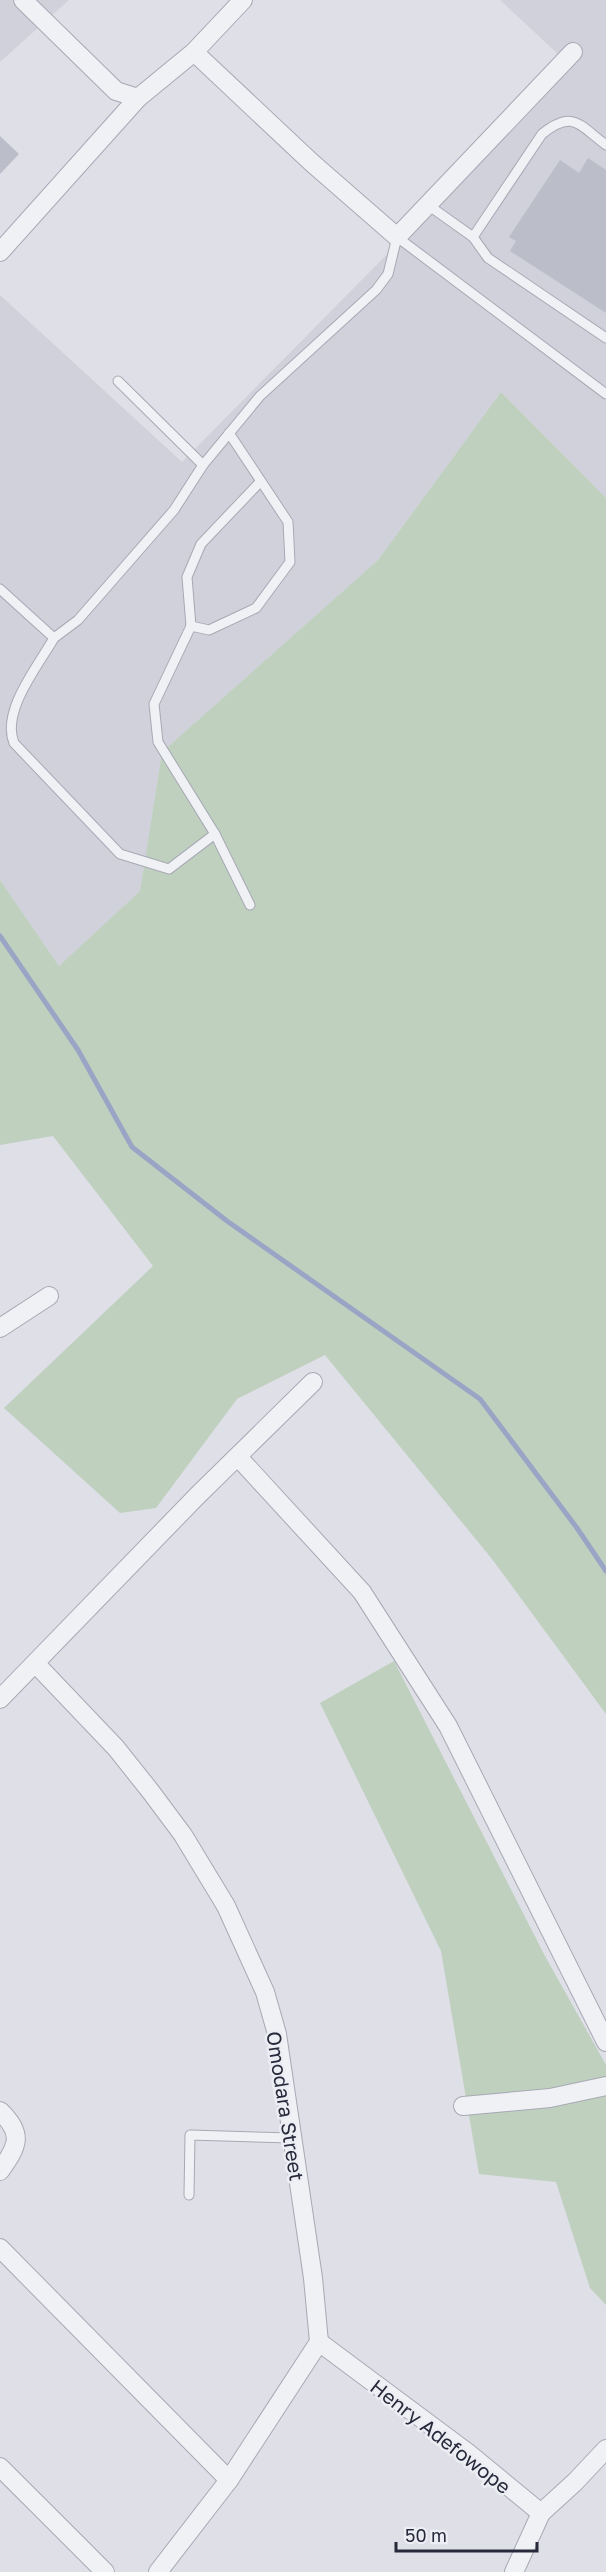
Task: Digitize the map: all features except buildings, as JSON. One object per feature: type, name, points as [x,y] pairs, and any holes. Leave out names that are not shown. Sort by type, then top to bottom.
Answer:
[{"type":"street","points":[[23,0],[116,91],[138,99]]},
{"type":"street","points":[[0,252],[138,99],[194,52],[243,0]]},
{"type":"street","points":[[194,52],[310,162],[397,237],[573,52]]},
{"type":"street","points":[[0,1328],[49,1296]]},
{"type":"street","points":[[0,1699],[313,1382]]},
{"type":"street","points":[[238,1457],[362,1592],[448,1726],[606,2042]]},
{"type":"street","name":"Omodara Street","points":[[36,1664],[116,1748],[183,1835],[226,1906],[265,1992],[277,2034],[313,2278],[319,2342]]},
{"type":"street","points":[[463,2106],[550,2098],[606,2086]]},
{"type":"street","points":[[0,2111],[14,2124],[16,2140],[11,2156],[0,2171]]},
{"type":"street","points":[[0,2248],[229,2480]]},
{"type":"street","points":[[158,2572],[229,2480],[319,2342]]},
{"type":"street","name":"Henry Adefowope","points":[[319,2342],[468,2453],[541,2513]]},
{"type":"street","points":[[514,2572],[541,2513],[606,2449]]},
{"type":"street","points":[[0,2467],[105,2572]]},
{"type":"lane","points":[[473,237],[542,134],[558,121],[573,121],[606,145]]},
{"type":"lane","points":[[428,205],[473,237],[488,258],[606,338]]},
{"type":"lane","points":[[214,834],[169,869],[120,854],[14,743],[10,723],[15,707],[54,638],[78,620],[174,510],[203,465],[260,396],[376,290],[388,274],[397,237],[606,394]]},
{"type":"lane","points":[[118,381],[203,465]]},
{"type":"lane","points":[[191,626],[209,630],[256,608],[290,562],[288,522],[229,433]]},
{"type":"lane","points":[[250,904],[214,834],[158,742],[154,704],[191,626],[188,577],[201,544],[260,482]]},
{"type":"lane","points":[[0,589],[54,638]]},
{"type":"lane","points":[[189,2195],[190,2135],[292,2138]]},
{"type":"shaded area","points":[[0,0],[69,0],[0,62]]},
{"type":"shaded area","points":[[500,0],[606,0],[606,498],[501,392],[378,560],[162,752],[140,891],[59,966],[0,880],[0,295],[182,462],[572,67]]},
{"type":"green space","points":[[501,392],[606,498],[606,1714],[492,1559],[325,1355],[237,1399],[156,1508],[120,1513],[4,1408],[153,1266],[53,1136],[0,1145],[0,880],[59,966],[140,891],[162,752],[378,560]]},
{"type":"green space","points":[[394,1661],[545,1956],[606,2065],[606,2305],[590,2288],[556,2182],[479,2174],[441,1951],[320,1703]]},
{"type":"waterway","points":[[0,936],[78,1050],[132,1147],[227,1221],[480,1399],[577,1528],[606,1571]]}]
